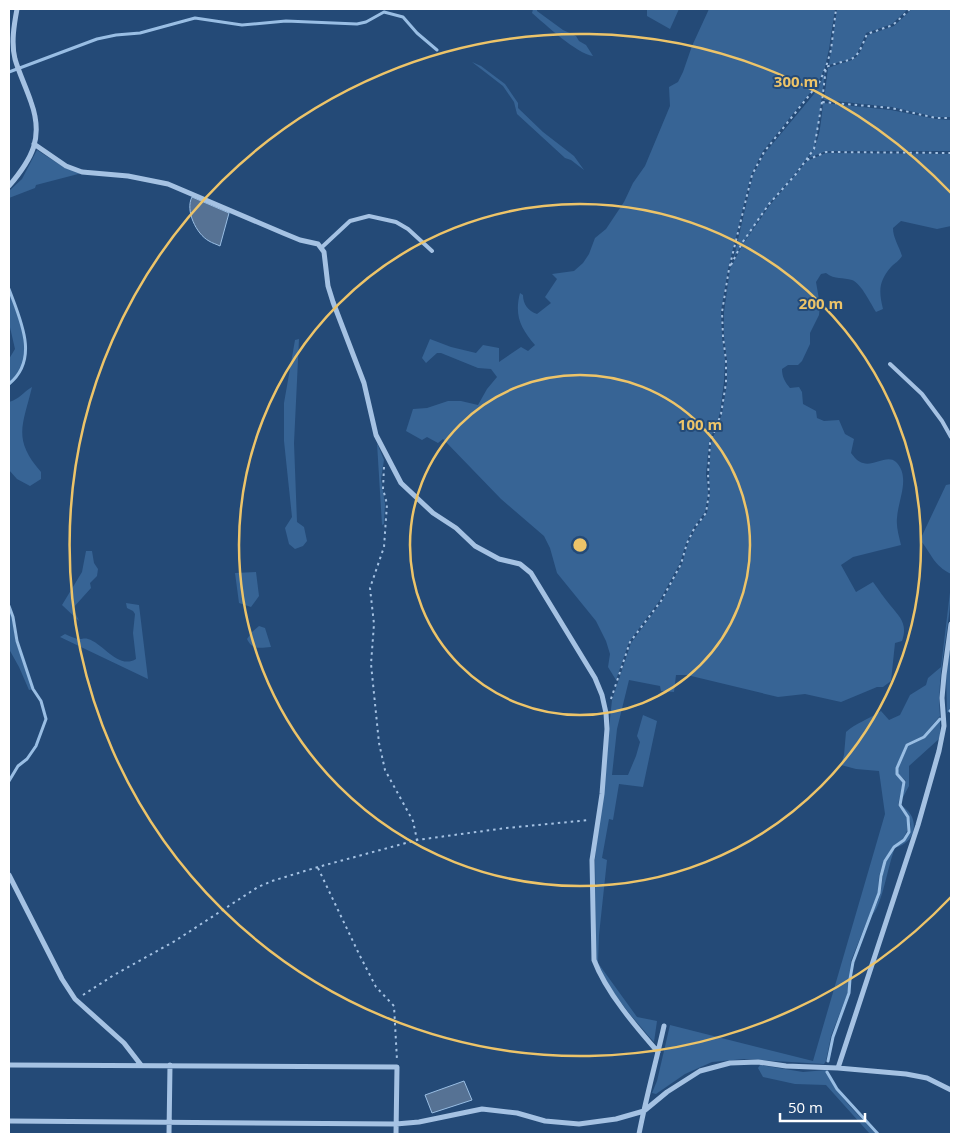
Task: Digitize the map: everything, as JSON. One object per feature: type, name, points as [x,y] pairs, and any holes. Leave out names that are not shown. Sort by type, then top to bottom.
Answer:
[{"type":"street","points":[[9,186],[25,166],[37,133],[32,104],[15,57],[13,42],[17,9]]},
{"type":"street","points":[[34,144],[66,166],[82,172],[128,176],[168,184],[300,240],[318,244],[324,252],[328,286],[364,382],[376,436],[401,483],[433,513],[466,536],[475,546],[499,559],[520,564],[531,573],[595,678],[602,695],[607,729],[602,794],[592,860],[594,960],[599,973],[631,1019],[658,1052]]},
{"type":"street","points":[[838,1068],[918,825],[938,751],[944,726],[942,698],[951,624]]},
{"type":"street","points":[[9,875],[62,979],[75,999],[124,1043],[142,1065]]},
{"type":"street","points":[[639,1134],[664,1026]]},
{"type":"street","points":[[9,1121],[396,1124],[419,1122],[482,1109],[517,1113],[545,1121],[578,1124],[616,1119],[644,1111],[667,1092],[700,1071],[730,1063],[758,1062],[786,1066],[906,1074],[927,1078],[951,1090]]},
{"type":"street","points":[[9,1065],[398,1067],[396,1134]]},
{"type":"street","points":[[169,1134],[170,1065]]},
{"type":"lane","points":[[321,248],[350,221],[369,216],[396,222],[408,229],[432,251]]},
{"type":"lane","points":[[890,364],[922,394],[951,437]]},
{"type":"path","points":[[606,713],[630,642],[661,601],[681,564],[687,543],[695,527],[706,513],[709,493],[710,443],[721,414],[726,382],[722,312],[729,269],[752,175],[764,152],[820,84],[831,50],[836,9]]},
{"type":"path","points":[[826,67],[838,62],[852,60],[858,55],[867,34],[893,25],[910,9]]},
{"type":"path","points":[[729,269],[742,243],[769,204],[807,160],[814,149],[826,67]]},
{"type":"path","points":[[822,102],[892,108],[936,118],[951,118]]},
{"type":"path","points":[[807,160],[826,152],[951,152]]},
{"type":"path","points":[[385,455],[382,479],[386,504],[384,547],[370,588],[374,624],[370,664],[385,770],[413,821],[417,840]]},
{"type":"path","points":[[75,999],[175,941],[258,887],[272,881],[417,840],[506,828],[597,820]]},
{"type":"path","points":[[318,867],[376,987],[394,1006],[398,1067]]},
{"type":"shaded area","points":[[533,9],[537,9],[537,11],[563,30],[576,36],[579,41],[586,45],[593,56],[586,54],[561,38],[532,13]]},
{"type":"shaded area","points":[[647,9],[679,9],[670,29],[647,16]]},
{"type":"shaded area","points":[[709,9],[835,9],[825,67],[818,83],[763,151],[751,175],[728,269],[721,311],[725,360],[724,382],[720,413],[709,443],[706,474],[708,493],[705,512],[694,527],[686,543],[680,563],[660,600],[629,642],[616,680],[608,667],[610,654],[596,621],[557,573],[550,548],[544,536],[501,499],[443,439],[438,443],[427,437],[422,440],[406,431],[413,409],[427,408],[448,401],[461,401],[478,405],[487,389],[497,377],[491,369],[478,368],[441,353],[437,353],[426,363],[422,358],[430,339],[451,347],[476,353],[483,345],[499,348],[499,362],[521,347],[528,351],[535,345],[526,333],[518,315],[520,293],[523,295],[527,307],[537,314],[551,303],[545,297],[557,279],[552,274],[574,271],[583,263],[589,254],[595,238],[606,229],[624,202],[633,183],[645,166],[670,106],[669,87],[678,82]]},
{"type":"shaded area","points":[[837,9],[908,9],[892,24],[866,33],[857,54],[851,59],[829,65]]},
{"type":"shaded area","points":[[912,9],[951,9],[951,117],[936,117],[892,107],[824,100],[828,68],[854,59],[860,52],[868,35],[894,26]]},
{"type":"shaded area","points":[[472,62],[481,66],[505,84],[518,103],[518,108],[543,132],[574,156],[584,170],[571,160],[565,158],[517,114],[514,102],[503,86]]},
{"type":"shaded area","points":[[825,72],[814,149],[769,204],[734,257],[753,175],[765,153],[814,94]]},
{"type":"shaded area","points":[[823,103],[891,110],[951,120],[951,151],[826,151],[809,158],[818,139]]},
{"type":"shaded area","points":[[37,150],[65,168],[82,173],[36,185],[35,188],[9,198],[9,191],[22,179]]},
{"type":"shaded area","points":[[826,153],[951,154],[951,226],[937,229],[901,221],[893,228],[902,256],[887,272],[882,282],[880,292],[883,309],[876,312],[862,289],[855,282],[849,279],[833,277],[826,273],[821,274],[816,282],[820,305],[819,315],[810,333],[810,344],[798,365],[788,365],[782,369],[783,377],[787,384],[790,388],[799,387],[802,392],[803,404],[816,411],[817,418],[824,421],[839,420],[845,434],[854,439],[851,453],[858,460],[867,464],[888,459],[896,462],[900,468],[903,482],[897,521],[901,545],[853,557],[841,565],[856,592],[873,582],[900,617],[904,635],[902,641],[895,643],[891,681],[883,687],[877,687],[841,702],[805,694],[778,697],[687,675],[676,675],[674,692],[661,691],[660,686],[629,680],[617,729],[612,775],[628,775],[640,742],[637,736],[643,715],[657,721],[643,787],[619,784],[613,820],[609,819],[602,858],[607,860],[598,963],[637,1017],[657,1021],[654,1042],[613,992],[596,960],[595,859],[612,700],[631,643],[662,601],[682,564],[688,543],[707,513],[710,493],[711,443],[722,414],[727,383],[724,312],[730,269],[743,244],[770,205],[807,161]]},
{"type":"shaded area","points":[[192,197],[229,213],[220,246],[204,238],[196,227],[190,208]]},
{"type":"shaded area","points":[[9,292],[21,327],[25,351],[23,363],[18,373],[9,383],[9,359],[15,349],[9,323]]},
{"type":"shaded area","points":[[299,339],[294,443],[297,522],[304,527],[307,541],[303,546],[295,549],[289,544],[285,528],[292,517],[284,441],[284,403],[295,340]]},
{"type":"shaded area","points":[[32,387],[22,431],[26,450],[41,472],[41,479],[30,486],[17,479],[9,470],[9,402]]},
{"type":"shaded area","points":[[377,443],[384,460],[381,479],[385,504],[384,524],[382,525]]},
{"type":"shaded area","points":[[951,484],[951,574],[936,563],[920,540],[946,485]]},
{"type":"shaded area","points":[[86,551],[92,551],[94,563],[98,569],[97,576],[90,583],[91,588],[73,608],[79,621],[62,605],[82,572]]},
{"type":"shaded area","points":[[256,572],[259,596],[251,607],[239,603],[235,573]]},
{"type":"shaded area","points":[[951,584],[949,617],[940,683],[940,716],[923,736],[906,744],[896,768],[896,775],[903,782],[898,805],[907,817],[907,831],[903,839],[893,846],[884,861],[879,876],[878,893],[851,961],[848,992],[831,1036],[826,1061],[824,1064],[744,1059],[712,1062],[685,1074],[656,1094],[652,1093],[657,1081],[670,1025],[813,1061],[885,814],[879,771],[856,769],[841,765],[846,732],[881,711],[889,720],[900,715],[910,695],[926,685],[928,678],[941,667]]},
{"type":"shaded area","points":[[126,603],[139,605],[148,679],[60,637],[65,634],[76,638],[88,639],[94,641],[117,659],[129,661],[136,659],[133,633],[135,614],[127,608]]},
{"type":"shaded area","points":[[9,609],[16,642],[33,689],[29,690],[9,649]]},
{"type":"shaded area","points":[[259,626],[265,628],[271,647],[257,648],[249,643],[247,639]]},
{"type":"shaded area","points":[[951,642],[951,709],[947,713],[946,674]]},
{"type":"shaded area","points":[[940,720],[940,738],[909,766],[909,786],[901,801],[906,781],[898,774],[898,768],[908,746],[925,738]]},
{"type":"shaded area","points":[[901,805],[911,815],[914,828],[911,837],[904,844],[896,848],[907,837],[910,829],[909,819]]},
{"type":"shaded area","points":[[895,849],[882,895],[871,916],[880,895],[886,861]]},
{"type":"shaded area","points":[[760,1065],[803,1072],[826,1070],[841,1096],[876,1134],[870,1134],[826,1085],[795,1084],[763,1077],[758,1068]]},
{"type":"shaded area","points":[[464,1081],[472,1100],[432,1113],[425,1095]]},
{"type":"waterway","points":[[9,72],[97,39],[140,33],[195,18],[242,25],[286,21],[357,24],[366,22],[384,12],[403,17],[417,33],[437,50]]},
{"type":"waterway","points":[[9,289],[22,326],[26,351],[24,363],[18,374],[9,384]]},
{"type":"waterway","points":[[9,606],[17,641],[33,689],[41,701],[46,719],[36,746],[27,759],[18,766],[9,781]]},
{"type":"waterway","points":[[828,1061],[833,1037],[849,993],[853,962],[879,893],[885,861],[894,847],[904,840],[909,832],[908,817],[900,805],[904,782],[897,774],[897,768],[907,745],[924,737],[940,719]]},
{"type":"waterway","points":[[827,1072],[837,1089],[878,1134]]}]
